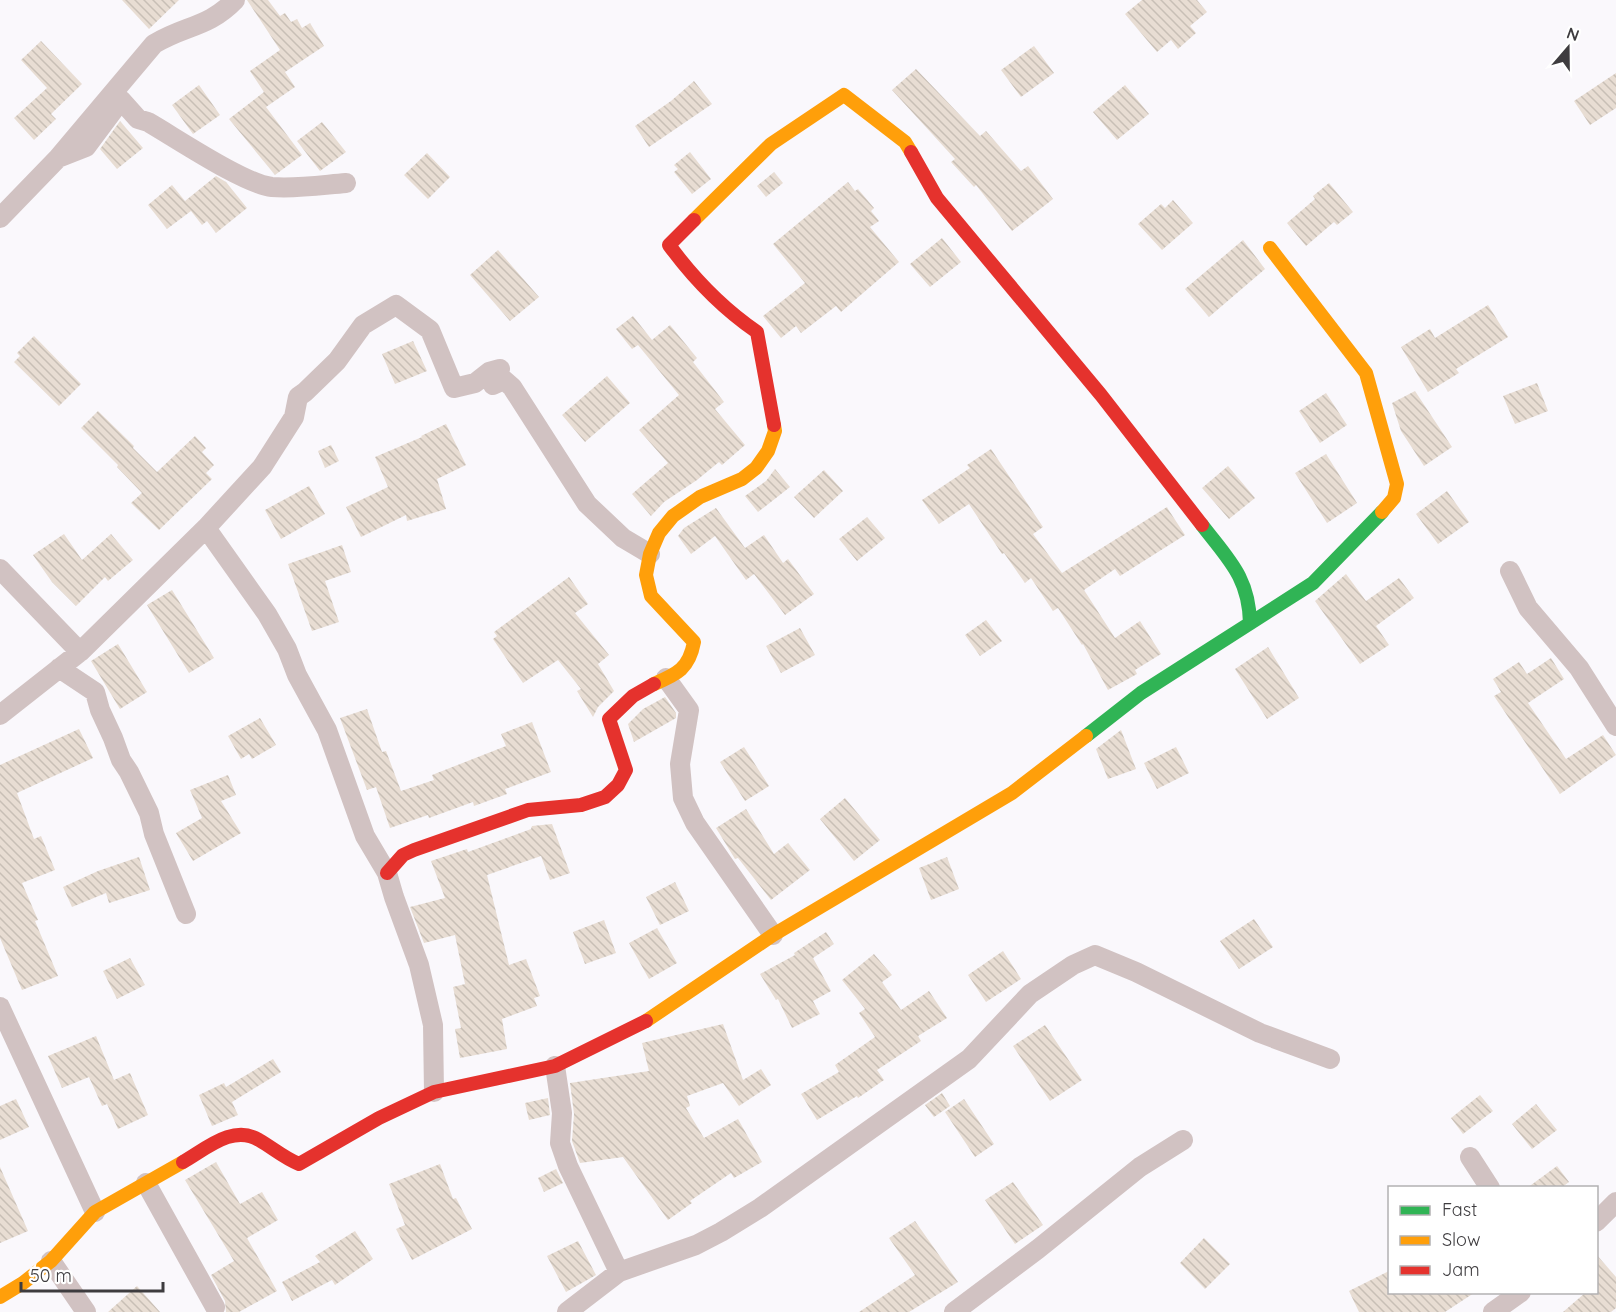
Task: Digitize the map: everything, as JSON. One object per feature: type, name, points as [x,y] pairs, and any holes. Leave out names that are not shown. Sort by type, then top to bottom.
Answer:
[{"type":"street","points":[[0,218],[58,158],[154,44],[167,36],[210,21],[235,0]]},
{"type":"street","points":[[387,873],[403,855],[414,850],[528,810],[581,805],[605,797],[618,785],[626,770],[609,719],[636,693],[682,672],[693,655],[694,642],[651,596],[646,576],[650,554],[658,533],[673,516],[700,497],[742,479],[756,468],[768,451],[775,431],[757,332],[734,317],[693,278],[669,245],[771,144],[844,95],[905,142],[937,198],[1101,395],[1232,564],[1247,588],[1250,623]]},
{"type":"street","points":[[58,158],[86,147],[121,100],[138,119],[148,122],[240,175],[269,187],[294,188],[346,183]]},
{"type":"street","points":[[0,1297],[51,1261],[95,1212],[228,1136],[242,1132],[256,1137],[286,1161],[299,1164],[379,1118],[434,1092],[555,1066],[638,1026],[773,936],[1012,793],[1141,693],[1313,583],[1394,498],[1397,484],[1366,373],[1270,248]]},
{"type":"street","points":[[0,715],[80,652],[206,528],[262,467],[294,417],[298,397],[337,361],[363,325],[396,305],[430,330],[454,388],[475,383],[489,372],[500,369],[493,385],[504,380],[512,387],[587,504],[623,538],[650,554]]},
{"type":"street","points":[[206,528],[267,614],[287,649],[297,675],[327,730],[365,836],[387,873],[419,965],[430,1015],[434,1053],[434,1092]]},
{"type":"street","points":[[0,569],[80,652]]},
{"type":"street","points":[[1510,571],[1528,609],[1579,668],[1616,726]]},
{"type":"street","points":[[59,668],[95,692],[120,760],[129,772],[149,813],[154,834],[186,914]]},
{"type":"street","points":[[666,678],[689,710],[681,764],[683,798],[696,824],[773,936]]},
{"type":"street","points":[[567,1312],[619,1272],[696,1245],[760,1208],[969,1059],[1030,994],[1073,965],[1095,955],[1136,972],[1260,1033],[1330,1059]]},
{"type":"street","points":[[0,1007],[95,1212]]},
{"type":"street","points":[[555,1066],[562,1113],[560,1143],[568,1166],[619,1272]]},
{"type":"street","points":[[954,1312],[1038,1249],[1140,1167],[1183,1140]]},
{"type":"street","points":[[1470,1157],[1489,1186]]},
{"type":"street","points":[[146,1183],[215,1307]]},
{"type":"street","points":[[1598,1220],[1616,1202]]},
{"type":"street","points":[[51,1261],[86,1312]]},
{"type":"street","points":[[1493,1312],[1520,1294]]},
{"type":"building","points":[[122,0],[179,0],[149,29]]},
{"type":"building","points":[[247,0],[268,0],[280,16],[285,13],[291,22],[297,19],[302,28],[310,23],[324,46],[285,72],[295,87],[266,107],[302,155],[275,175],[229,119],[264,92],[250,71],[280,50]]},
{"type":"building","points":[[1142,0],[1197,0],[1207,12],[1190,26],[1196,33],[1178,49],[1171,40],[1157,52],[1125,14]]},
{"type":"building","points":[[41,41],[82,84],[51,114],[56,119],[34,140],[14,118],[47,88],[21,60]]},
{"type":"building","points":[[1034,46],[1054,73],[1021,97],[1001,70]]},
{"type":"building","points":[[916,69],[980,136],[986,131],[1021,171],[1028,166],[1053,199],[1012,231],[976,185],[974,187],[951,162],[955,159],[892,90]]},
{"type":"building","points":[[1616,73],[1616,108],[1590,125],[1574,101]]},
{"type":"building","points":[[694,81],[712,104],[649,147],[635,126],[671,101]]},
{"type":"building","points":[[199,85],[220,115],[193,134],[172,105]]},
{"type":"building","points":[[1125,85],[1149,114],[1117,140],[1093,112]]},
{"type":"building","points":[[120,121],[143,148],[117,169],[100,149]]},
{"type":"building","points":[[322,122],[346,152],[320,171],[297,141]]},
{"type":"building","points":[[690,152],[711,179],[692,194],[674,172],[678,169],[674,165]]},
{"type":"building","points":[[427,153],[450,177],[428,199],[404,175]]},
{"type":"building","points":[[774,172],[783,183],[766,197],[757,186]]},
{"type":"building","points":[[216,176],[226,182],[247,208],[216,233],[207,221],[202,225],[191,211],[167,229],[148,205],[172,185],[185,201]]},
{"type":"building","points":[[848,182],[855,191],[858,189],[874,208],[871,211],[879,221],[870,227],[899,262],[841,312],[836,306],[801,333],[796,326],[781,338],[763,316],[805,283],[773,244]]},
{"type":"building","points":[[1329,183],[1353,212],[1337,225],[1334,222],[1306,246],[1287,223],[1315,199],[1313,196]]},
{"type":"building","points":[[1173,200],[1193,223],[1162,250],[1138,224],[1161,204],[1165,208]]},
{"type":"building","points":[[942,238],[961,262],[930,287],[910,264]]},
{"type":"building","points":[[1243,240],[1265,269],[1209,317],[1185,289]]},
{"type":"building","points":[[498,250],[539,297],[510,321],[470,275]]},
{"type":"building","points":[[1488,305],[1508,337],[1456,369],[1459,373],[1428,392],[1401,347],[1430,329],[1435,338]]},
{"type":"building","points":[[633,316],[652,340],[670,325],[697,358],[693,362],[724,402],[715,409],[745,445],[722,465],[719,462],[664,502],[651,516],[632,494],[668,463],[639,430],[679,395],[638,345],[632,349],[616,329]]},
{"type":"building","points":[[34,336],[81,384],[59,406],[14,362],[20,356],[17,353]]},
{"type":"building","points":[[413,341],[427,371],[395,384],[382,354]]},
{"type":"building","points":[[607,376],[630,403],[585,442],[562,415]]},
{"type":"building","points":[[1537,383],[1548,411],[1515,424],[1503,396]]},
{"type":"building","points":[[1415,391],[1452,447],[1424,466],[1401,431],[1392,403]]},
{"type":"building","points":[[1326,393],[1347,425],[1320,443],[1299,411]]},
{"type":"building","points":[[98,411],[157,472],[195,436],[206,448],[202,452],[214,465],[206,473],[212,479],[159,530],[131,503],[142,493],[81,428]]},
{"type":"building","points":[[446,424],[466,465],[437,479],[446,509],[407,521],[406,515],[361,537],[346,507],[388,487],[375,457]]},
{"type":"building","points":[[331,445],[339,461],[325,468],[318,451]]},
{"type":"building","points":[[991,449],[1043,527],[1033,534],[1062,573],[1167,507],[1185,535],[1120,576],[1115,569],[1084,590],[1115,638],[1140,621],[1161,654],[1135,670],[1137,674],[1108,690],[1083,644],[1058,608],[1053,611],[1031,578],[1025,583],[1004,553],[1002,554],[969,504],[939,524],[922,500],[970,468],[967,465]]},
{"type":"building","points":[[1326,454],[1357,503],[1327,523],[1295,473]]},
{"type":"building","points":[[1228,466],[1255,498],[1229,519],[1202,488]]},
{"type":"building","points":[[775,469],[790,487],[758,512],[745,496],[766,481]]},
{"type":"building","points":[[824,470],[843,491],[814,518],[794,497]]},
{"type":"building","points":[[309,486],[325,514],[281,539],[265,510]]},
{"type":"building","points":[[1447,491],[1469,522],[1438,544],[1416,514]]},
{"type":"building","points":[[716,508],[745,548],[764,535],[783,563],[788,559],[814,594],[785,615],[754,574],[746,580],[715,536],[691,554],[678,536],[684,528]]},
{"type":"building","points":[[867,517],[885,538],[857,561],[839,539]]},
{"type":"building","points":[[64,534],[82,560],[111,534],[133,560],[108,581],[105,577],[76,606],[52,582],[33,555]]},
{"type":"building","points":[[342,545],[351,572],[325,581],[339,622],[312,631],[288,564]]},
{"type":"building","points":[[1346,574],[1366,601],[1399,578],[1414,598],[1376,626],[1389,645],[1360,664],[1315,601]]},
{"type":"building","points":[[569,577],[588,604],[575,613],[609,655],[598,664],[614,691],[598,707],[593,717],[577,691],[581,689],[558,660],[523,683],[493,639],[497,636],[494,632]]},
{"type":"building","points":[[172,590],[214,658],[189,673],[147,605]]},
{"type":"building","points":[[986,620],[1002,641],[980,656],[965,635]]},
{"type":"building","points":[[800,628],[815,655],[781,673],[766,646]]},
{"type":"building","points":[[118,644],[147,692],[120,709],[91,661]]},
{"type":"building","points":[[1268,647],[1299,698],[1267,719],[1235,669]]},
{"type":"building","points":[[1551,658],[1564,679],[1528,703],[1566,759],[1603,735],[1616,755],[1560,794],[1494,696],[1501,692],[1493,679],[1519,662],[1527,674]]},
{"type":"building","points":[[665,697],[676,713],[676,718],[634,742],[628,724],[643,709]]},
{"type":"building","points":[[367,709],[382,752],[386,751],[401,791],[434,780],[432,775],[506,746],[501,734],[532,722],[551,772],[505,789],[507,794],[474,806],[473,802],[429,818],[428,815],[390,828],[376,787],[367,790],[340,718]]},
{"type":"building","points":[[260,718],[276,745],[252,759],[249,754],[241,759],[228,736]]},
{"type":"building","points":[[79,729],[93,758],[17,793],[34,839],[41,836],[55,870],[22,883],[58,976],[22,990],[0,938],[0,765]]},
{"type":"building","points":[[1121,730],[1136,769],[1108,779],[1096,749]]},
{"type":"building","points":[[744,747],[769,786],[745,801],[720,762]]},
{"type":"building","points":[[1176,747],[1189,773],[1157,789],[1144,763]]},
{"type":"building","points":[[228,775],[236,795],[221,801],[241,833],[193,861],[176,833],[202,818],[190,790]]},
{"type":"building","points":[[845,798],[880,840],[854,861],[820,819]]},
{"type":"building","points":[[746,809],[774,854],[788,843],[810,870],[771,900],[738,858],[735,859],[716,828]]},
{"type":"building","points":[[552,824],[570,873],[550,880],[541,856],[487,875],[509,965],[526,959],[540,996],[534,998],[537,1006],[502,1019],[507,1049],[460,1058],[455,1029],[461,1028],[453,987],[465,984],[455,935],[424,943],[410,907],[445,898],[431,861],[467,849],[468,852],[531,829],[532,826]]},
{"type":"building","points":[[139,857],[150,890],[109,903],[106,893],[72,907],[63,887],[98,871]]},
{"type":"building","points":[[947,857],[959,889],[931,900],[919,868]]},
{"type":"building","points":[[675,882],[689,911],[660,925],[646,897]]},
{"type":"building","points":[[1254,919],[1273,947],[1239,969],[1220,941]]},
{"type":"building","points":[[604,920],[616,953],[585,964],[573,932]]},
{"type":"building","points":[[657,928],[677,963],[649,979],[629,943]]},
{"type":"building","points":[[826,932],[834,944],[813,958],[831,991],[813,1001],[820,1014],[792,1028],[778,999],[776,1000],[760,974],[795,955],[794,953]]},
{"type":"building","points":[[1003,951],[1021,979],[986,1002],[968,975]]},
{"type":"building","points":[[874,954],[892,975],[882,982],[901,1010],[929,991],[947,1018],[918,1036],[921,1041],[877,1070],[884,1080],[858,1098],[857,1096],[817,1120],[801,1094],[839,1072],[835,1065],[875,1037],[859,1013],[865,1009],[842,980]]},
{"type":"building","points":[[130,958],[145,985],[117,999],[103,971]]},
{"type":"building","points":[[723,1024],[743,1080],[761,1069],[771,1085],[739,1106],[723,1083],[687,1096],[690,1106],[686,1108],[704,1138],[738,1119],[762,1162],[734,1178],[731,1173],[690,1201],[692,1203],[668,1220],[623,1157],[580,1163],[572,1141],[574,1114],[570,1083],[649,1071],[642,1043]]},
{"type":"building","points":[[1045,1025],[1082,1080],[1050,1101],[1013,1046]]},
{"type":"building","points":[[96,1036],[114,1080],[130,1073],[148,1115],[118,1129],[107,1104],[102,1106],[89,1077],[62,1088],[48,1056]]},
{"type":"building","points":[[273,1059],[281,1072],[232,1102],[238,1115],[212,1126],[199,1095],[224,1083],[226,1087]]},
{"type":"building","points":[[942,1093],[950,1106],[934,1117],[925,1105]]},
{"type":"building","points":[[1480,1095],[1493,1111],[1463,1134],[1451,1118]]},
{"type":"building","points":[[548,1098],[550,1115],[529,1120],[525,1103]]},
{"type":"building","points":[[16,1099],[29,1127],[0,1140],[0,1106]]},
{"type":"building","points":[[964,1099],[994,1144],[975,1157],[945,1112]]},
{"type":"building","points":[[1536,1104],[1557,1130],[1532,1149],[1512,1124]]},
{"type":"building","points":[[216,1162],[240,1204],[262,1192],[278,1220],[247,1238],[277,1291],[239,1312],[226,1312],[225,1301],[211,1275],[234,1261],[185,1180]]},
{"type":"building","points":[[440,1164],[453,1199],[456,1198],[472,1229],[412,1260],[396,1229],[405,1225],[389,1184]]},
{"type":"building","points":[[1557,1166],[1569,1182],[1564,1186],[1530,1186]]},
{"type":"building","points":[[0,1167],[28,1231],[0,1243]]},
{"type":"building","points":[[556,1169],[563,1183],[544,1192],[538,1178]]},
{"type":"building","points":[[1013,1182],[1043,1225],[1015,1244],[985,1200]]},
{"type":"building","points":[[915,1221],[958,1282],[909,1312],[859,1312],[915,1275],[889,1238]]},
{"type":"building","points":[[355,1231],[373,1259],[335,1285],[332,1280],[292,1301],[282,1282],[320,1262],[315,1256]]},
{"type":"building","points":[[1204,1238],[1230,1264],[1205,1289],[1180,1263]]},
{"type":"building","points":[[578,1241],[596,1275],[566,1292],[547,1256]]},
{"type":"building","points":[[1598,1256],[1616,1277],[1616,1308],[1611,1312],[1563,1312],[1584,1294],[1598,1294]]},
{"type":"building","points":[[1388,1272],[1388,1294],[1472,1294],[1445,1312],[1359,1312],[1349,1291]]},
{"type":"building","points":[[137,1286],[160,1312],[108,1312]]},
{"type":"traffic: fast","points":[[1086,736],[1141,693],[1313,583],[1382,512]]},
{"type":"traffic: fast","points":[[1202,525],[1228,559],[1241,581],[1246,593],[1250,623]]},
{"type":"traffic: slow","points":[[694,220],[771,144],[844,95],[905,142],[911,152]]},
{"type":"traffic: slow","points":[[1270,248],[1366,373],[1397,484],[1394,498],[1382,512]]},
{"type":"traffic: slow","points":[[654,684],[669,677],[685,665],[694,642],[651,596],[646,575],[650,554],[659,533],[673,516],[700,497],[742,479],[756,468],[768,451],[775,431],[774,425]]},
{"type":"traffic: slow","points":[[646,1021],[773,935],[1012,793],[1086,736]]},
{"type":"traffic: slow","points":[[0,1297],[23,1283],[51,1261],[95,1212],[183,1162]]},
{"type":"traffic: jam","points":[[911,152],[937,198],[1101,395],[1202,525]]},
{"type":"traffic: jam","points":[[694,220],[669,245],[709,292],[757,332],[774,425]]},
{"type":"traffic: jam","points":[[387,873],[403,855],[414,850],[528,810],[581,805],[605,797],[618,785],[626,770],[609,719],[633,696],[654,684]]},
{"type":"traffic: jam","points":[[183,1162],[220,1140],[239,1135],[259,1140],[299,1164],[379,1118],[434,1092],[555,1066],[646,1021]]}]
